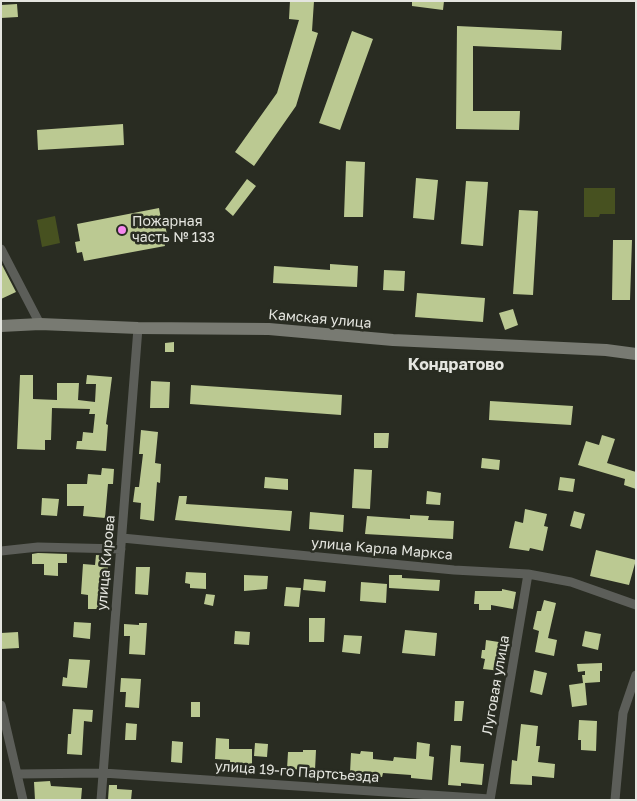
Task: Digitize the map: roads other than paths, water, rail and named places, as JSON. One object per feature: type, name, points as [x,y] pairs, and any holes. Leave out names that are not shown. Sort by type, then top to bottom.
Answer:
[{"type":"street","points":[[1,249],[40,324]]},
{"type":"street","name":"Камская улица","points":[[1,326],[40,324],[138,328],[269,329],[393,340],[597,349],[636,354]]},
{"type":"street","name":"улица Кирова","points":[[101,800],[138,328]]},
{"type":"street","name":"улица Карла Маркса","points":[[122,538],[454,570],[528,574],[571,582],[636,605]]},
{"type":"street","points":[[1,551],[38,547],[121,549]]},
{"type":"street","name":"Луговая улица","points":[[490,799],[528,574]]},
{"type":"street","points":[[615,800],[623,712],[633,690],[636,675]]},
{"type":"street","points":[[1,705],[23,800]]},
{"type":"street","name":"улица 19-го Партсъезда","points":[[17,774],[103,773],[490,799]]},
{"type":"place","name":"Пожарная часть № 133","points":[[122,230]]},
{"type":"district","name":"Кондратово","points":[[456,365]]}]
